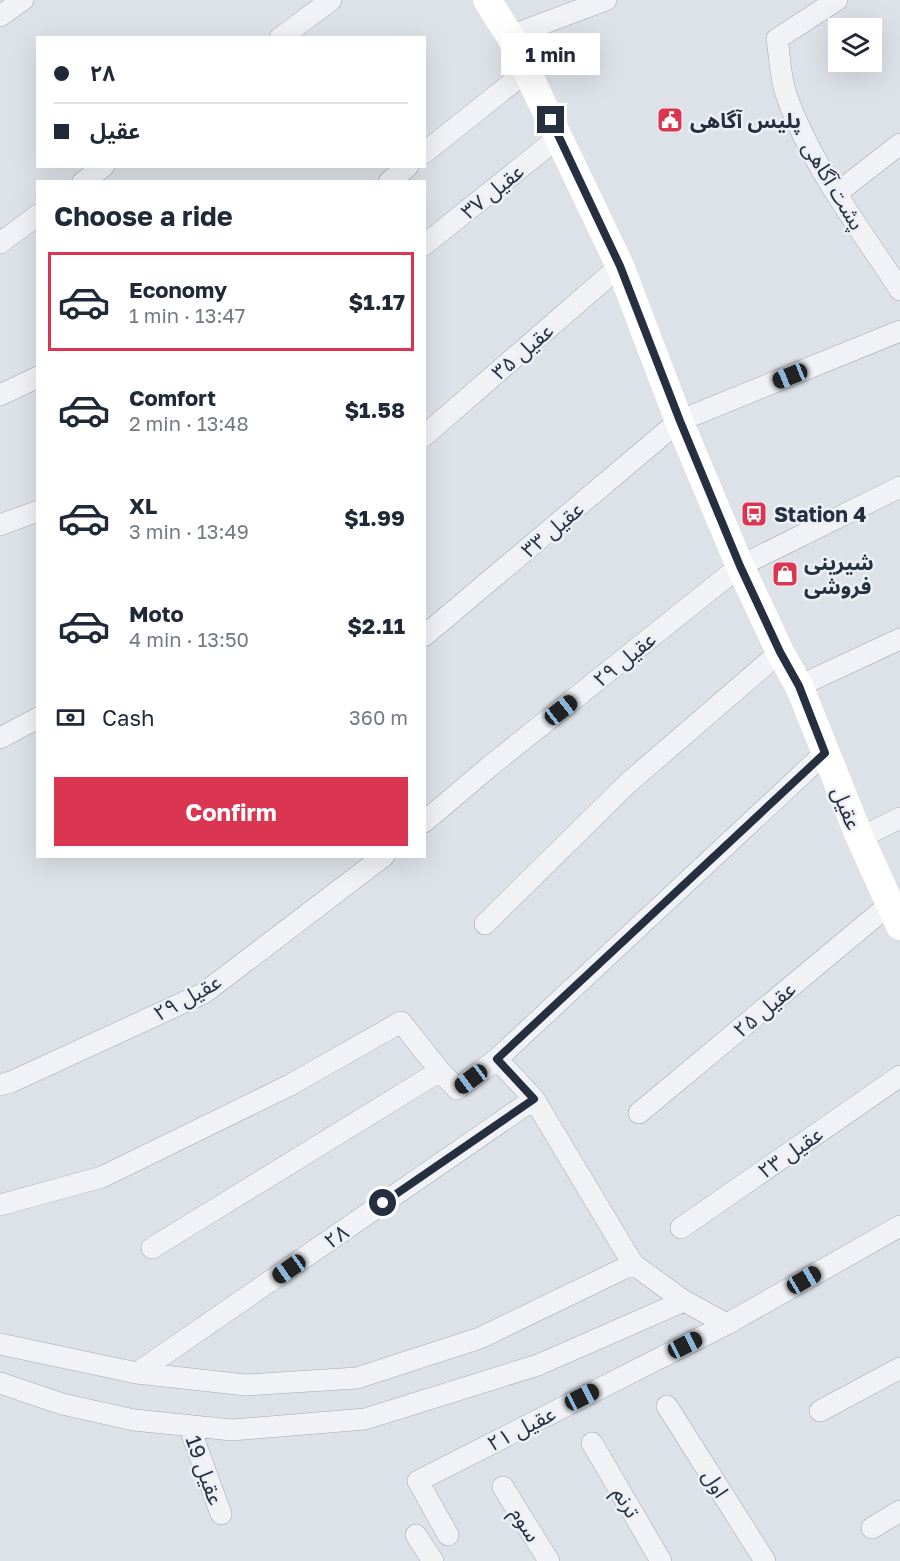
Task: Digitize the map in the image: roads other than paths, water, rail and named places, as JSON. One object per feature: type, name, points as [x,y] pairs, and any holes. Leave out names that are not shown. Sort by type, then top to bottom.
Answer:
[{"type":"main road","name":"عقیل","points":[[487,0],[510,36],[620,266],[680,421],[740,566],[780,652],[799,686],[860,838],[895,916]]},
{"type":"street","points":[[0,16],[23,0]]},
{"type":"street","points":[[283,36],[331,0]]},
{"type":"street","points":[[510,36],[606,0]]},
{"type":"street","name":"پشت آگاهی","points":[[837,0],[777,39],[785,91],[796,120],[823,172],[900,290]]},
{"type":"street","points":[[426,151],[527,70]]},
{"type":"street","name":"عقیل ۳۷","points":[[426,243],[559,137]]},
{"type":"street","points":[[837,192],[900,144]]},
{"type":"street","points":[[86,180],[101,168]]},
{"type":"street","points":[[391,180],[406,168]]},
{"type":"street","points":[[0,243],[36,216]]},
{"type":"street","name":"عقیل ۳۵","points":[[426,434],[620,266]]},
{"type":"street","name":"عقیل ۳۳","points":[[426,634],[680,421],[900,331]]},
{"type":"street","points":[[0,395],[36,378]]},
{"type":"street","name":"عقیل ۲۹","points":[[426,820],[740,566],[900,487]]},
{"type":"street","points":[[0,525],[36,512]]},
{"type":"street","points":[[799,686],[900,639]]},
{"type":"street","points":[[485,924],[627,784],[780,652]]},
{"type":"street","points":[[0,738],[36,719]]},
{"type":"street","points":[[0,1205],[102,1176],[290,1085],[401,1022],[457,1089],[497,1059],[825,753]]},
{"type":"street","points":[[860,838],[900,818]]},
{"type":"street","name":"عقیل ۲۹","points":[[0,1085],[204,993],[381,858]]},
{"type":"street","name":"عقیل ۲۵","points":[[639,1113],[895,916]]},
{"type":"street","points":[[497,1059],[534,1099],[633,1264],[684,1301],[727,1324]]},
{"type":"street","points":[[152,1248],[440,1071]]},
{"type":"street","name":"عقیل ۲۳","points":[[681,1228],[900,1076]]},
{"type":"street","name":"۲۸","points":[[137,1373],[534,1099]]},
{"type":"street","name":"عقیل ۲۱","points":[[448,1535],[418,1481],[727,1324],[900,1226]]},
{"type":"street","points":[[0,1344],[137,1373],[246,1385],[357,1378],[480,1338],[633,1264]]},
{"type":"street","points":[[0,1383],[62,1404],[134,1420],[189,1426],[232,1430],[365,1419],[538,1365],[684,1301]]},
{"type":"street","points":[[820,1411],[900,1368]]},
{"type":"street","name":"اول","points":[[667,1406],[765,1561]]},
{"type":"street","name":"عقیل 19","points":[[189,1426],[222,1514]]},
{"type":"street","name":"ترنم","points":[[592,1443],[661,1561]]},
{"type":"street","name":"سوم","points":[[503,1487],[549,1561]]},
{"type":"street","points":[[872,1528],[900,1511]]},
{"type":"street","points":[[416,1535],[433,1561]]},
{"type":"place","name":"پلیس آگاهی","points":[[670,120]]},
{"type":"place","name":"Station 4","points":[[754,514]]},
{"type":"place","name":"شیرینی فروشی","points":[[785,574]]}]
